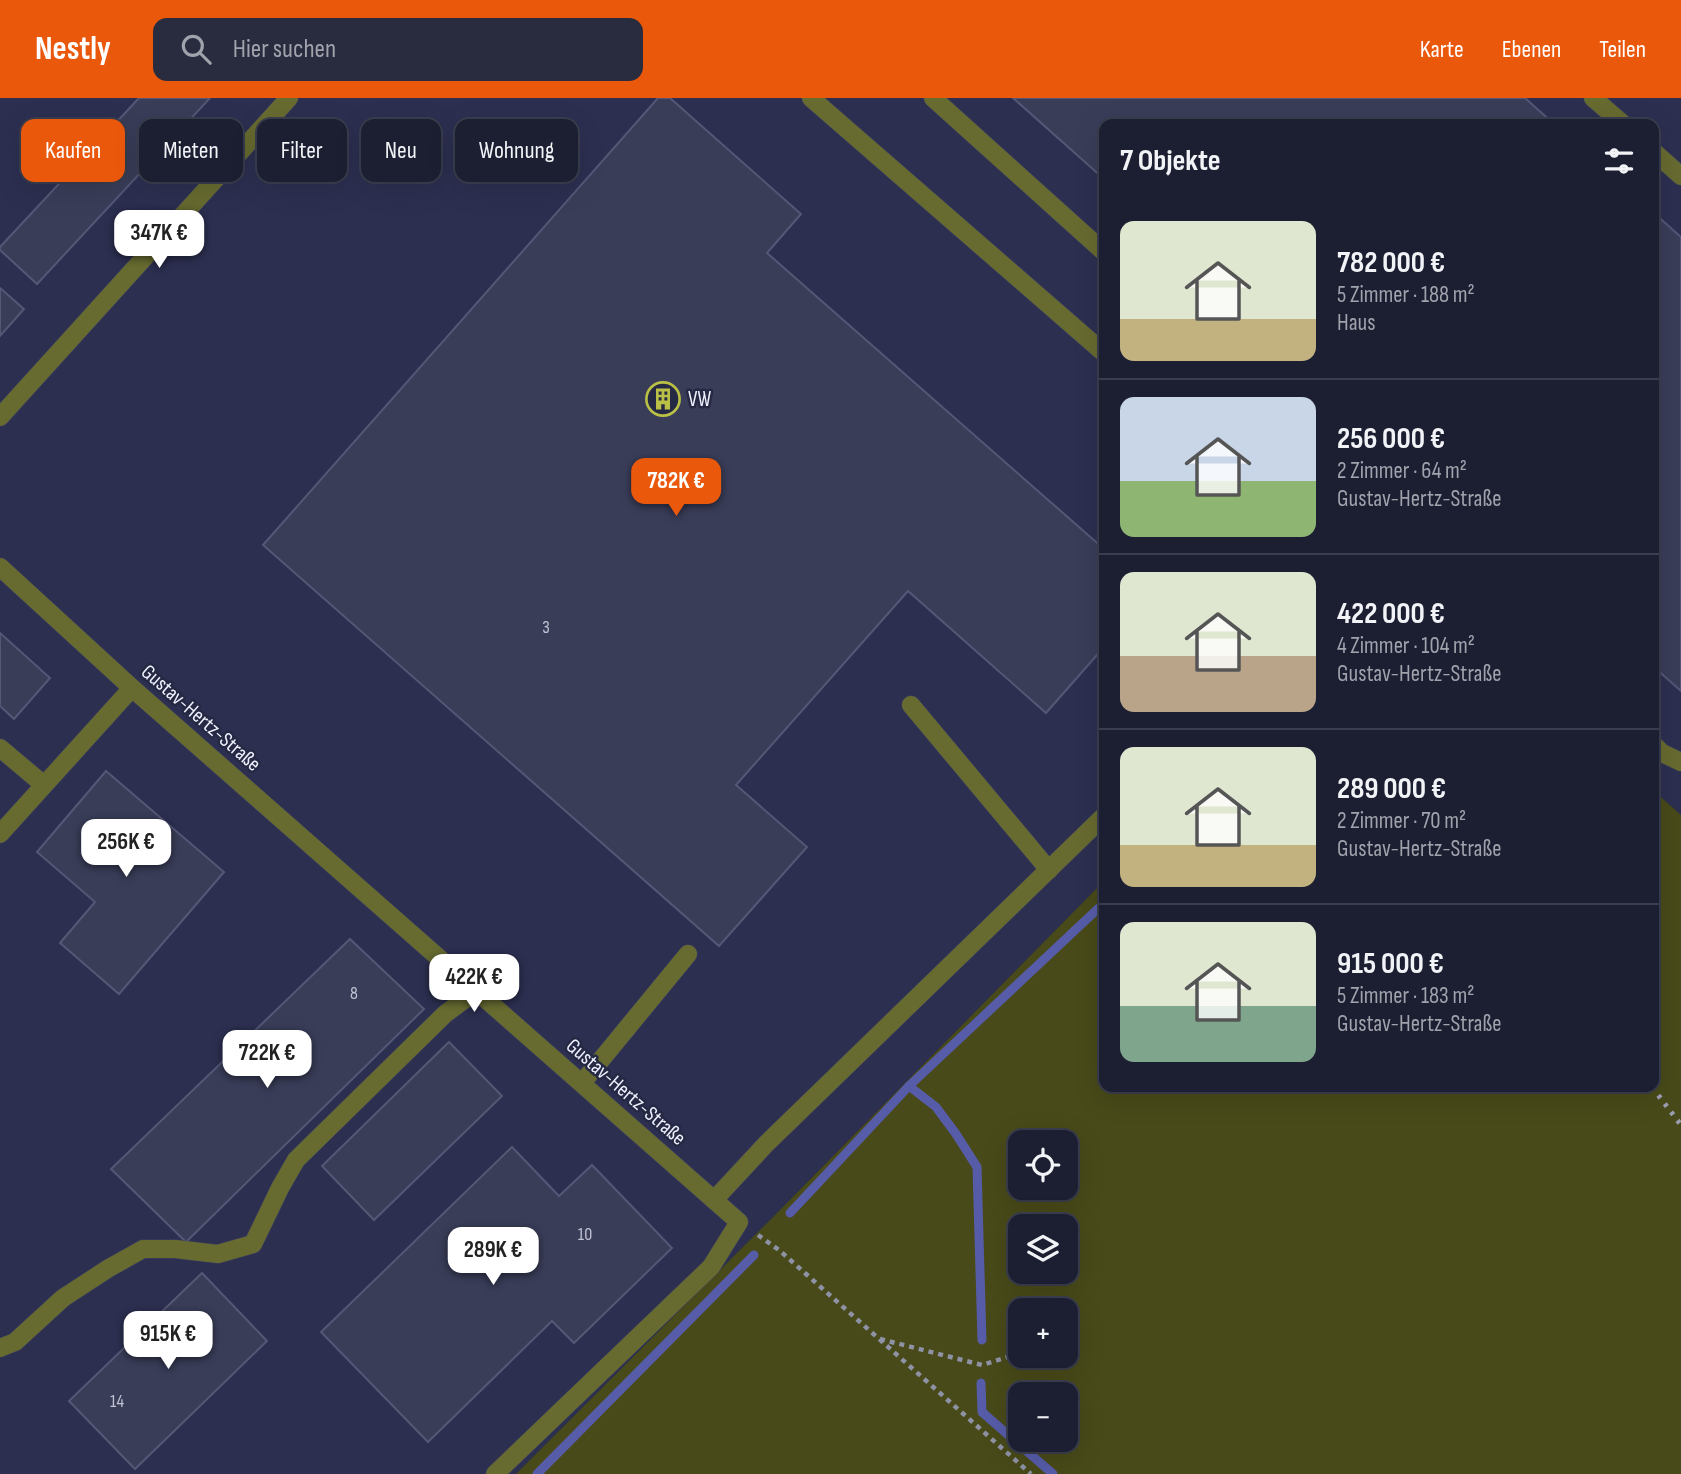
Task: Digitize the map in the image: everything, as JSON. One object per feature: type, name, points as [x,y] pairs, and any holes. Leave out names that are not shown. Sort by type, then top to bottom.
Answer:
[{"type":"street","points":[[0,417],[289,98]]},
{"type":"street","points":[[811,98],[1099,349]]},
{"type":"street","points":[[933,98],[1099,247]]},
{"type":"street","points":[[1593,98],[1617,119]]},
{"type":"street","points":[[1659,156],[1681,176]]},
{"type":"street","name":"Gustav-Hertz-Straße","points":[[0,567],[132,688],[739,1222]]},
{"type":"street","points":[[0,834],[132,688]]},
{"type":"street","points":[[911,705],[1049,870]]},
{"type":"street","points":[[0,748],[44,785]]},
{"type":"street","points":[[1659,750],[1681,762]]},
{"type":"street","points":[[714,1200],[766,1144],[1099,821]]},
{"type":"street","points":[[582,1083],[688,954]]},
{"type":"street","points":[[0,1348],[15,1342],[63,1298],[143,1250],[175,1249],[218,1254],[253,1244],[296,1160],[445,1014],[476,991]]},
{"type":"street","points":[[495,1474],[711,1268],[739,1222]]},
{"type":"path","points":[[739,1222],[779,1250],[1031,1474]]},
{"type":"path","points":[[879,1338],[982,1365],[1008,1357]]},
{"type":"shaded area","points":[[0,98],[1681,98],[1681,815],[1659,795],[1659,119],[1099,119],[1099,886],[516,1474],[0,1474]]},
{"type":"shaded area","points":[[1659,795],[1681,815],[1681,1474],[516,1474],[1099,886],[1099,1092],[1659,1092]]},
{"type":"building","points":[[139,98],[210,98],[190,119],[139,119],[139,174],[37,284],[0,250],[0,247],[61,182],[125,182],[125,119],[119,119]]},
{"type":"building","name":"VW","points":[[658,98],[670,98],[801,214],[767,253],[1099,545],[1099,653],[1046,713],[908,591],[736,785],[807,847],[719,946],[263,545]]},
{"type":"building","points":[[1013,98],[1525,98],[1548,119],[1099,119],[1099,175]]},
{"type":"building","points":[[1659,217],[1681,237],[1681,691],[1659,671]]},
{"type":"building","points":[[0,288],[24,309],[0,336]]},
{"type":"building","points":[[0,633],[50,678],[14,719],[0,706]]},
{"type":"building","points":[[106,771],[224,872],[119,994],[60,943],[95,902],[37,852]]},
{"type":"building","points":[[350,939],[424,1009],[186,1242],[111,1169]]},
{"type":"building","points":[[449,1042],[502,1096],[374,1220],[322,1166]]},
{"type":"building","points":[[512,1147],[559,1196],[592,1165],[672,1248],[574,1343],[552,1321],[428,1442],[321,1332]]},
{"type":"building","points":[[202,1273],[267,1341],[135,1469],[69,1401]]},
{"type":"waterway","points":[[790,1213],[909,1086],[1099,908]]},
{"type":"waterway","points":[[909,1086],[936,1107],[977,1167],[982,1340]]},
{"type":"waterway","points":[[537,1474],[754,1255]]},
{"type":"waterway","points":[[981,1383],[982,1412],[1053,1474]]},
{"type":"railway","points":[[1656,1092],[1681,1125]]},
{"type":"place","name":"VW","points":[[663,399]]}]
